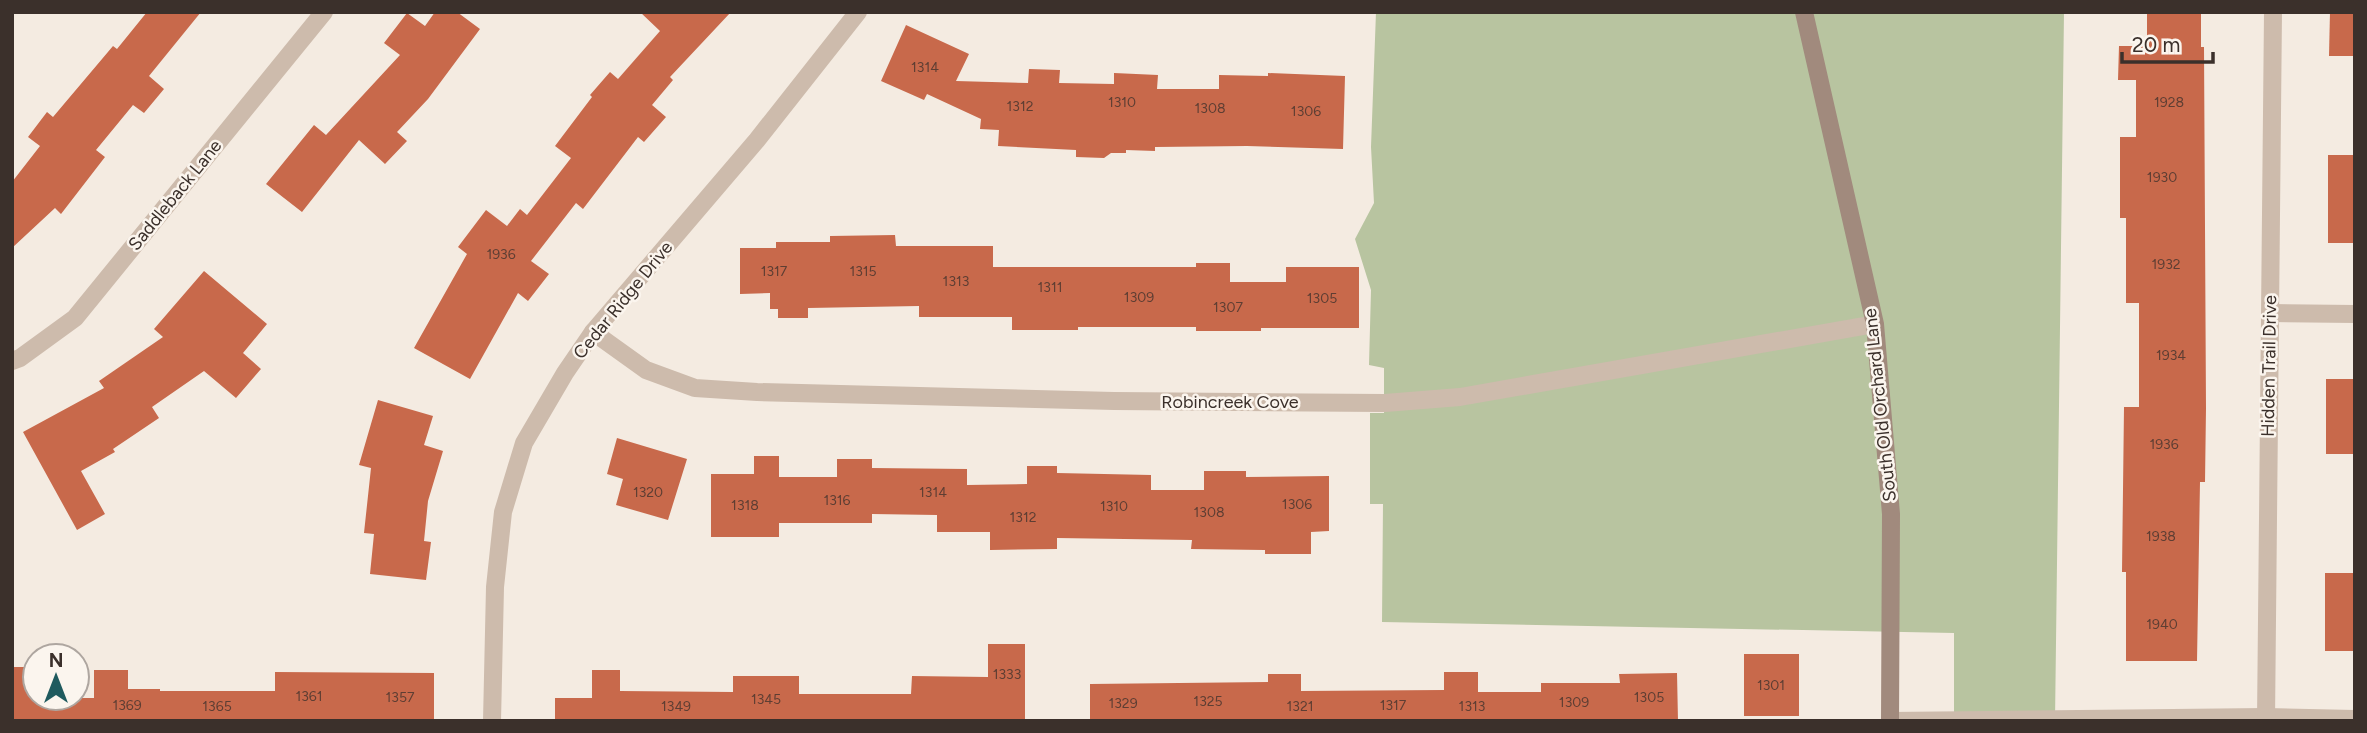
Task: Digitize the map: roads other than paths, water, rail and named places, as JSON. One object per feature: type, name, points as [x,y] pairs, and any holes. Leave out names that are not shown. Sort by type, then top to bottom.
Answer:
[{"type":"street","name":"Saddleback Lane","points":[[12,361],[75,318],[324,12]]},
{"type":"street","name":"Cedar Ridge Drive","points":[[492,721],[495,587],[503,512],[524,443],[565,373],[593,332],[757,140],[858,12]]},
{"type":"street","name":"South Old Orchard Lane","points":[[1804,12],[1875,324],[1892,514],[1890,721]]},
{"type":"street","name":"Hidden Trail Drive","points":[[2266,719],[2273,12]]},
{"type":"street","points":[[2270,313],[2355,314]]},
{"type":"street","name":"Robincreek Cove","points":[[593,332],[646,370],[695,388],[1114,401],[1385,403],[1460,397],[1875,324]]},
{"type":"street","points":[[1890,721],[2355,719]]}]
